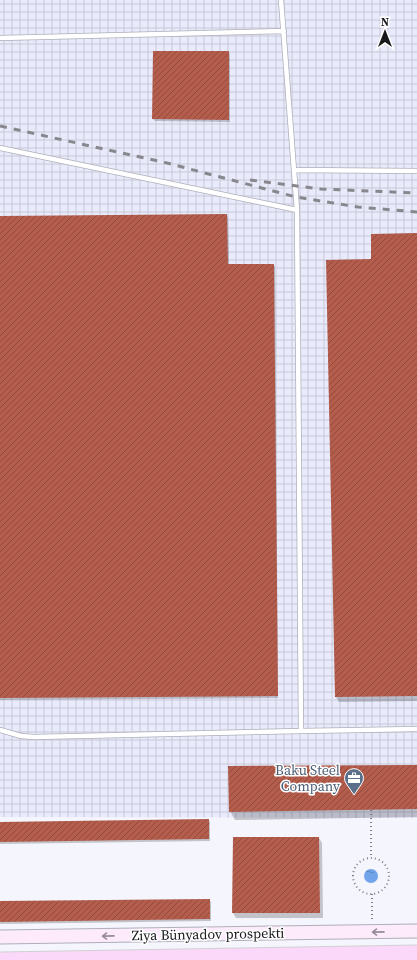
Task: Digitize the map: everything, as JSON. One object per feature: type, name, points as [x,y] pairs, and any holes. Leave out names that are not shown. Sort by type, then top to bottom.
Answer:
[{"type":"main road","name":"Ziya Bünyadov prospekti","points":[[0,937],[417,931]]},
{"type":"main road","name":"Ziya Bünyadov prospekti","points":[[0,960],[417,953]]},
{"type":"lane","points":[[281,0],[297,210],[301,730]]},
{"type":"lane","points":[[0,38],[284,31]]},
{"type":"lane","points":[[0,148],[297,210]]},
{"type":"lane","points":[[294,170],[417,171]]},
{"type":"lane","points":[[0,730],[21,736],[34,737],[301,730],[417,729]]},
{"type":"path","points":[[371,810],[371,858]]},
{"type":"path","points":[[371,858],[379,859],[384,863],[389,874],[387,885],[378,893],[372,894],[360,891],[353,881],[354,869],[357,864],[362,860],[371,858]]},
{"type":"path","points":[[372,894],[373,932]]},
{"type":"shaded area","points":[[0,0],[417,0],[417,818],[0,817]]},
{"type":"water","points":[[371,869],[376,871],[378,876],[376,881],[371,883],[366,881],[364,876],[366,871]]},
{"type":"building","points":[[153,51],[229,51],[229,120],[152,119]]},
{"type":"building","points":[[227,214],[228,264],[274,264],[278,696],[0,698],[0,216]]},
{"type":"building","points":[[417,233],[417,696],[335,697],[326,260],[371,259],[371,234]]},
{"type":"building","points":[[417,765],[417,809],[229,812],[228,766]]},
{"type":"building","points":[[209,819],[209,839],[0,842],[0,822]]},
{"type":"building","points":[[233,837],[319,837],[320,913],[232,913]]},
{"type":"building","points":[[210,899],[210,919],[0,922],[0,901]]},
{"type":"railway","points":[[0,126],[167,163],[296,197],[358,207],[417,212]]},
{"type":"railway","points":[[250,180],[321,189],[417,193]]},
{"type":"place","name":"Baku Steel Company","points":[[354,795]]}]
